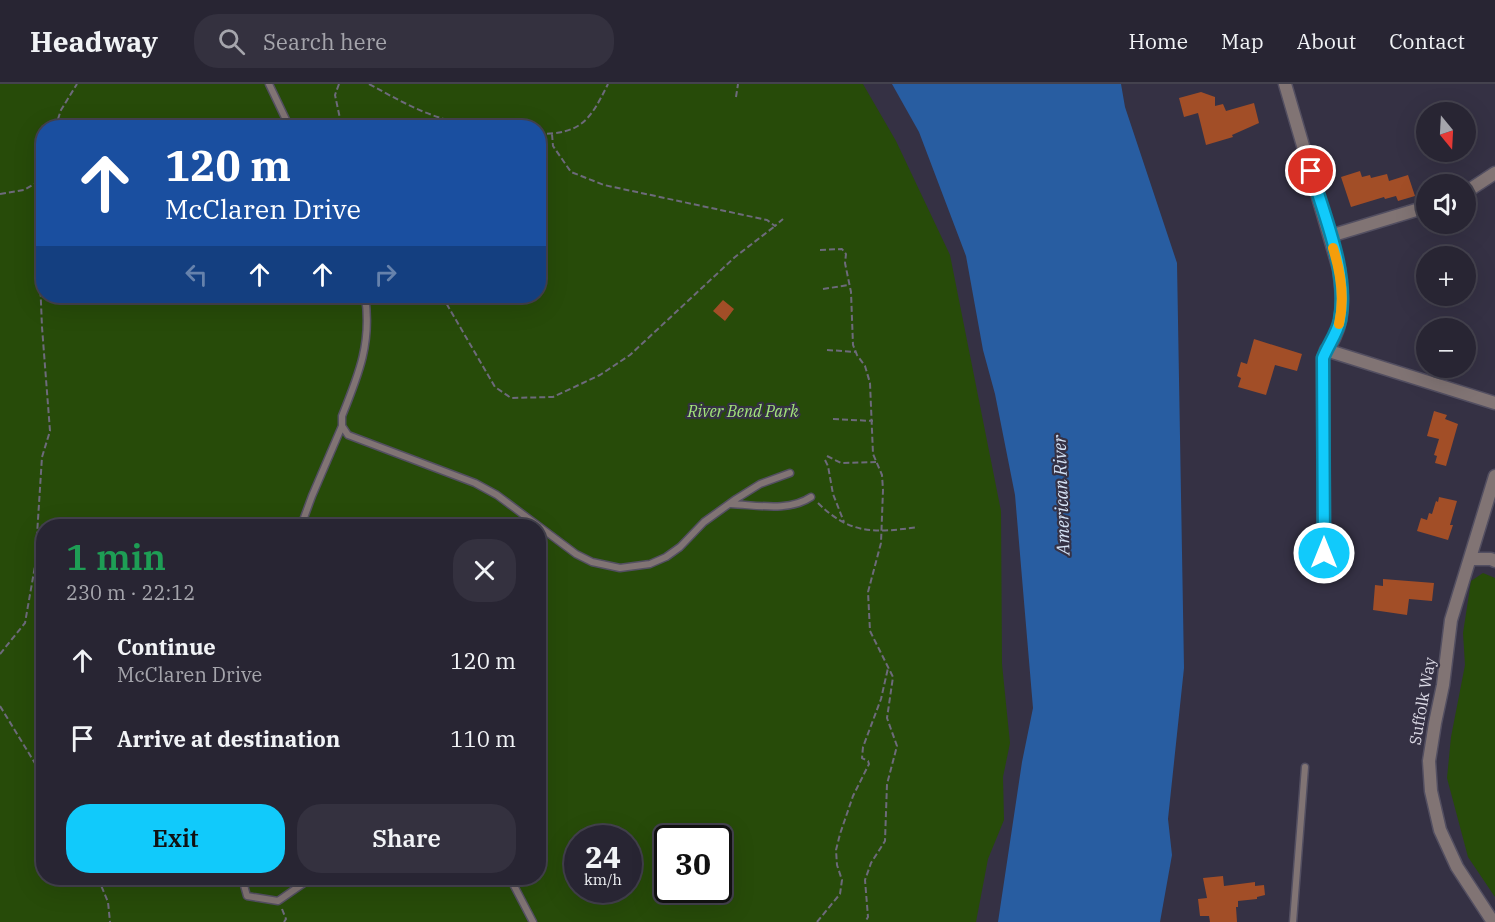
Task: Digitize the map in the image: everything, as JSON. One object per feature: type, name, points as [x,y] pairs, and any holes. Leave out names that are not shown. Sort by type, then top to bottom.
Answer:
[{"type":"street","points":[[1285,84],[1340,269],[1342,288],[1342,308],[1336,335],[1323,358],[1324,574]]},
{"type":"street","points":[[1476,185],[1495,173]]},
{"type":"street","points":[[1330,236],[1416,210]]},
{"type":"street","points":[[1326,350],[1495,403]]},
{"type":"street","name":"Suffolk Way","points":[[1493,922],[1448,849],[1440,830],[1431,791],[1430,751],[1443,685],[1449,633],[1495,476]]},
{"type":"street","points":[[1471,559],[1495,561]]},
{"type":"lane","points":[[269,84],[286,120]]},
{"type":"lane","points":[[304,519],[342,426],[342,416],[364,357],[368,334],[366,303]]},
{"type":"lane","points":[[342,426],[353,438],[437,467],[475,483],[497,495],[529,519]]},
{"type":"lane","points":[[546,532],[576,554],[592,562],[609,567],[638,567],[666,557],[680,547],[704,522],[760,484],[790,473]]},
{"type":"lane","points":[[731,504],[791,506],[811,497]]},
{"type":"lane","points":[[1293,922],[1305,767]]},
{"type":"lane","points":[[244,885],[247,896],[278,901],[301,885]]},
{"type":"lane","points":[[514,885],[533,922]]},
{"type":"path","points":[[58,120],[77,84]]},
{"type":"path","points":[[339,84],[335,95],[340,120]]},
{"type":"path","points":[[369,84],[429,116],[443,120]]},
{"type":"path","points":[[546,134],[567,132],[578,127],[593,114],[608,84]]},
{"type":"path","points":[[736,97],[738,84]]},
{"type":"path","points":[[552,134],[553,146],[571,172],[604,185],[767,220],[775,226]]},
{"type":"path","points":[[0,194],[24,190],[36,183]]},
{"type":"path","points":[[446,303],[495,387],[512,398],[553,397],[600,375],[630,355],[735,257],[783,219]]},
{"type":"path","points":[[819,250],[842,249],[846,254],[854,345],[868,374],[872,393],[873,454],[882,475],[881,543],[868,592],[870,631],[893,677],[887,718],[897,746],[887,784],[885,841],[865,880],[868,917],[865,922]]},
{"type":"path","points":[[823,289],[849,285]]},
{"type":"path","points":[[38,519],[42,457],[50,431],[41,303]]},
{"type":"path","points":[[827,350],[856,352]]},
{"type":"path","points":[[833,419],[873,422]]},
{"type":"path","points":[[828,456],[841,463],[876,462]]},
{"type":"path","points":[[825,460],[833,494],[844,522]]},
{"type":"path","points":[[811,497],[825,510],[863,530],[881,531],[918,526]]},
{"type":"path","points":[[0,654],[25,623],[36,550]]},
{"type":"path","points":[[817,922],[840,894],[842,880],[837,865],[837,850],[840,834],[853,796],[869,764],[868,760],[862,758],[863,747],[881,699],[888,668]]},
{"type":"path","points":[[0,709],[36,765]]},
{"type":"path","points":[[101,885],[108,902],[110,922]]},
{"type":"path","points":[[278,901],[286,919],[284,922]]},
{"type":"green space","name":"River Bend Park","points":[[0,84],[863,84],[896,141],[950,255],[1001,511],[1002,664],[1010,743],[1003,777],[1004,820],[988,859],[976,922],[0,922]]},
{"type":"green space","points":[[1483,573],[1495,578],[1495,897],[1468,857],[1447,778],[1451,737],[1465,665],[1463,633],[1471,581]]},
{"type":"water","name":"American River","points":[[892,84],[1121,84],[1125,107],[1177,263],[1184,668],[1168,819],[1172,855],[1160,922],[998,922],[1022,762],[1033,708],[1015,495],[995,394],[983,350],[966,256],[919,132]]},
{"type":"building","points":[[1201,92],[1215,97],[1215,106],[1223,104],[1226,111],[1254,103],[1259,123],[1232,135],[1233,137],[1206,145],[1198,113],[1184,117],[1179,98]]},
{"type":"building","points":[[1360,171],[1362,177],[1370,175],[1371,178],[1387,174],[1389,181],[1408,175],[1415,196],[1398,201],[1396,196],[1385,199],[1384,197],[1351,207],[1341,177]]},
{"type":"building","points":[[723,300],[734,309],[725,321],[713,311]]},
{"type":"building","points":[[1254,339],[1302,354],[1297,371],[1275,365],[1266,395],[1238,387],[1241,378],[1237,376],[1241,362],[1247,364]]},
{"type":"building","points":[[1434,411],[1447,415],[1445,419],[1458,424],[1446,466],[1435,463],[1437,456],[1434,455],[1439,439],[1427,436]]},
{"type":"building","points":[[1439,497],[1457,501],[1448,540],[1417,531],[1421,518],[1427,520]]},
{"type":"building","points":[[1383,579],[1434,583],[1432,601],[1409,599],[1407,615],[1373,610],[1375,585],[1383,586]]},
{"type":"building","points":[[1223,876],[1224,886],[1255,882],[1255,886],[1264,885],[1265,895],[1257,899],[1238,901],[1237,922],[1210,922],[1209,916],[1200,916],[1198,899],[1207,898],[1203,878]]},
{"type":"slow traffic","points":[[1333,248],[1340,269],[1342,288],[1339,324]]},
{"type":"route","points":[[1311,171],[1340,269],[1342,288],[1340,321],[1336,335],[1323,358],[1324,553]]}]
